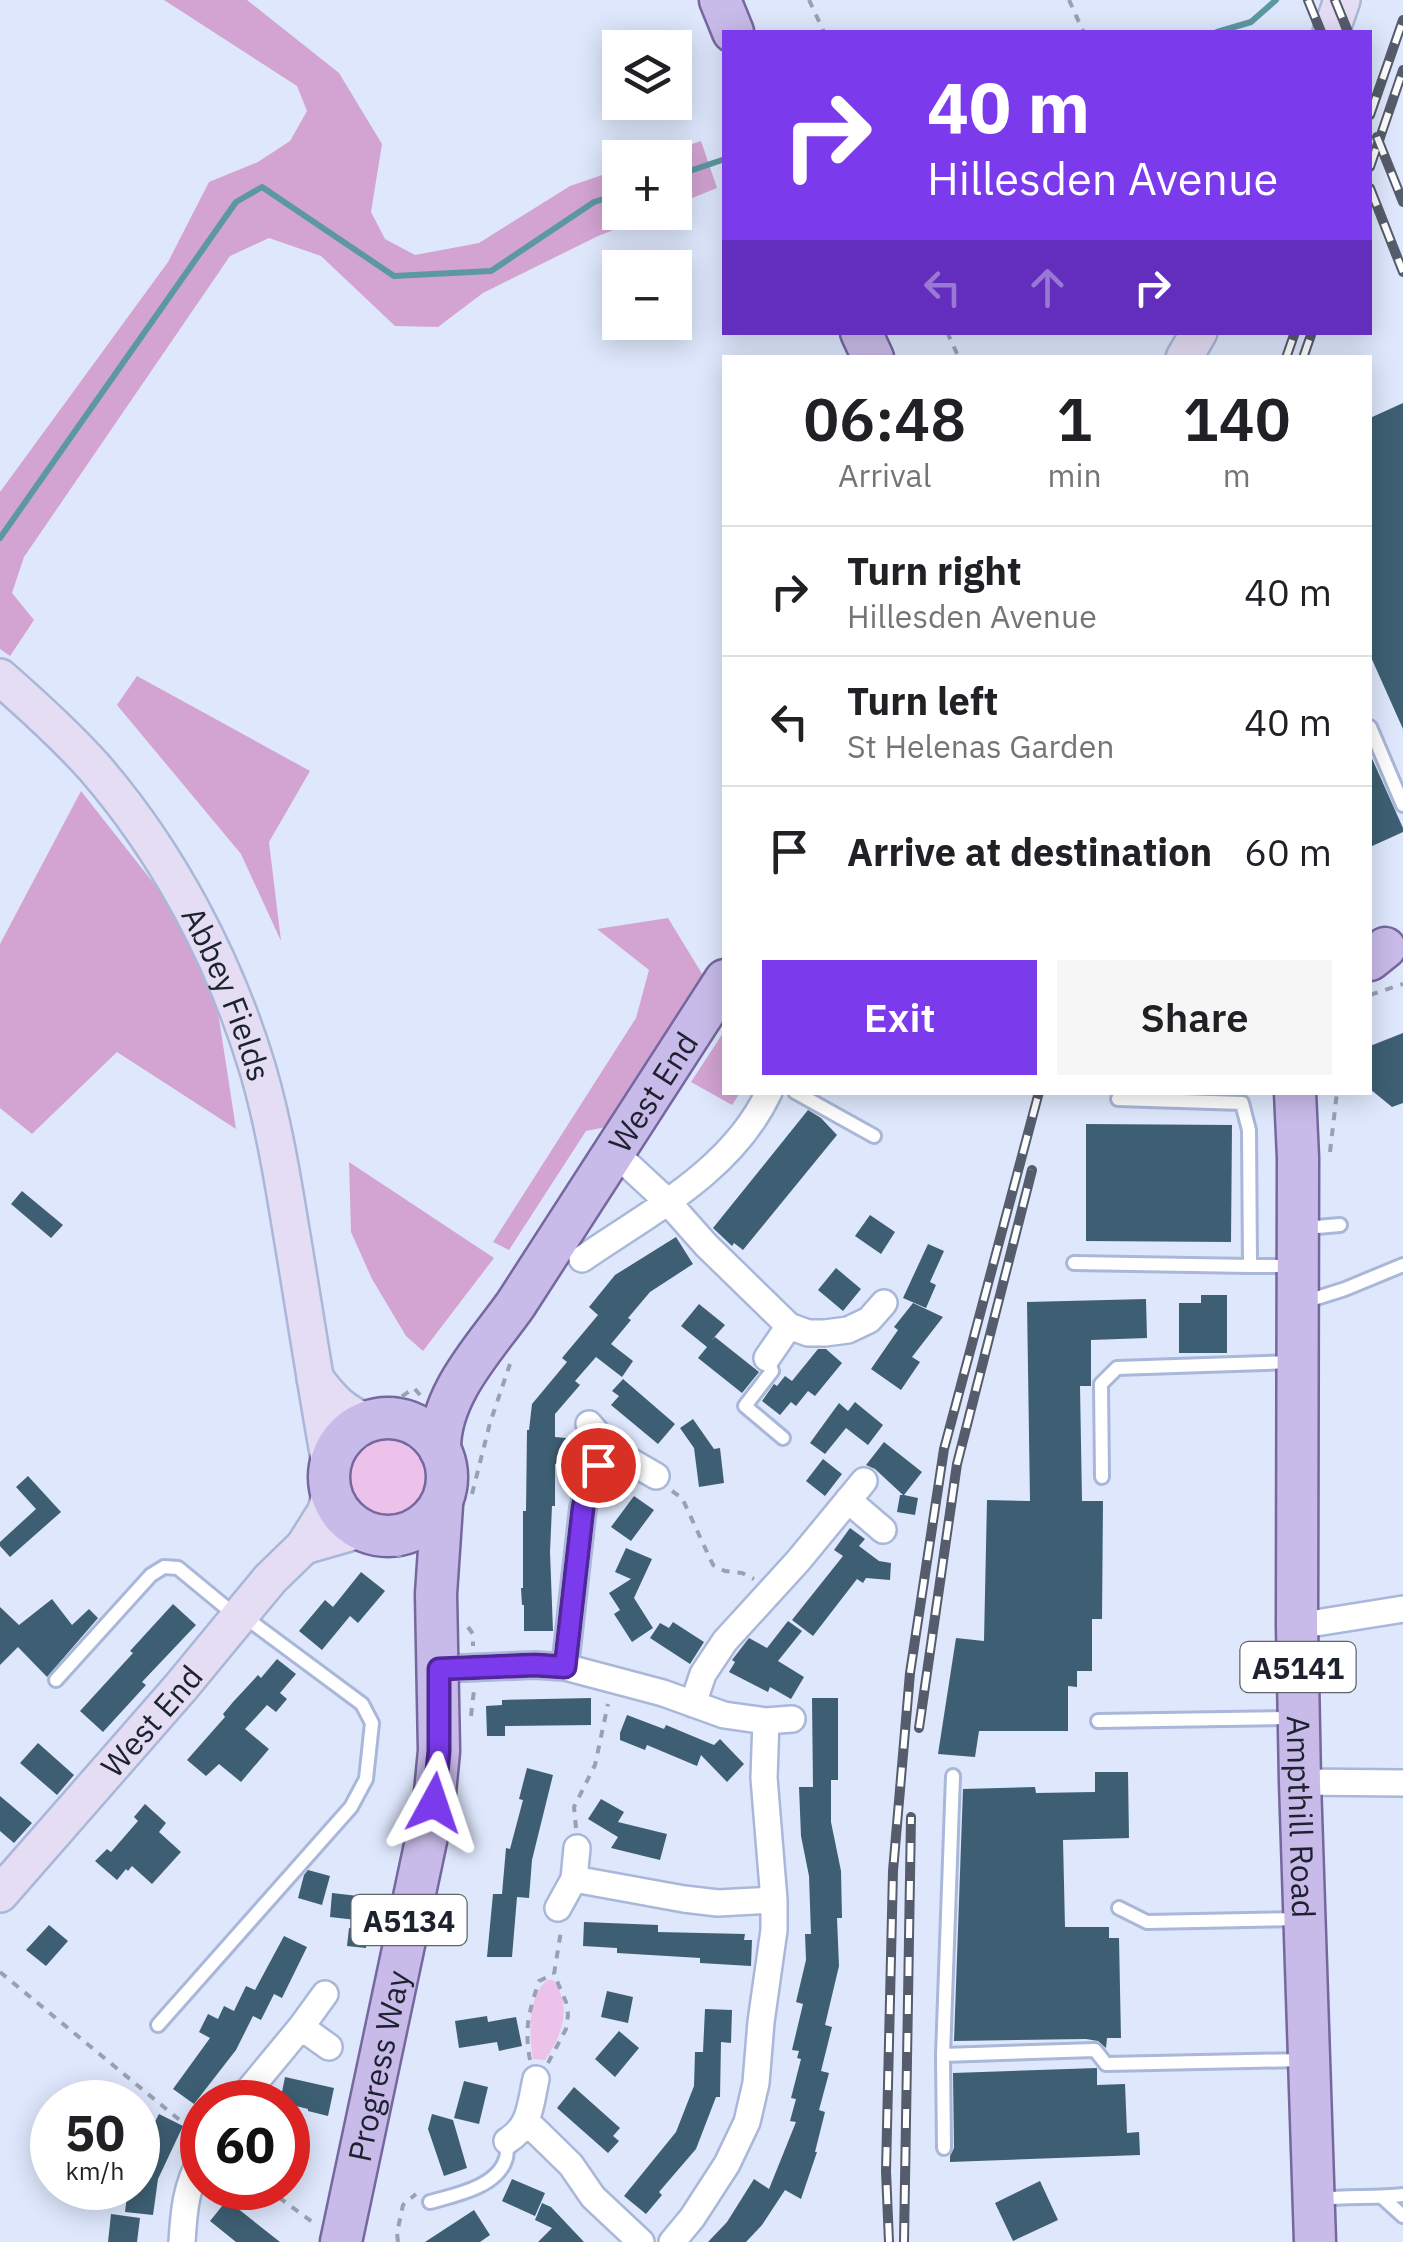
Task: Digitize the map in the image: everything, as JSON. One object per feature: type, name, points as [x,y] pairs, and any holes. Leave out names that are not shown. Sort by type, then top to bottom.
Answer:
[{"type":"main road","points":[[720,0],[733,30]]},
{"type":"main road","name":"West End","points":[[330,1477],[334,1451],[366,1418],[434,1420],[497,1350],[516,1304],[722,985]]},
{"type":"main road","name":"Ampthill Road","points":[[1295,1095],[1297,1626],[1315,2242]]},
{"type":"main road","points":[[366,1418],[407,1421],[433,1439],[434,1420]]},
{"type":"main road","name":"A5134","points":[[434,1420],[447,1483],[456,1506]]},
{"type":"main road","name":"A5134","points":[[330,1477],[342,1512],[387,1541]]},
{"type":"main road","points":[[387,1541],[456,1506]]},
{"type":"main road","name":"Progress Way","points":[[333,2236],[430,1828],[439,1751],[436,1594],[456,1506]]},
{"type":"main road","name":"Progress Way","points":[[387,1541],[436,1594]]},
{"type":"street","points":[[1332,30],[1342,0]]},
{"type":"street","name":"Abbey Fields","points":[[0,677],[70,742],[118,797],[172,875],[206,938],[246,1036],[265,1099],[287,1202],[330,1477]]},
{"type":"street","points":[[582,1259],[705,1174],[735,1145],[767,1095]]},
{"type":"street","points":[[612,1153],[668,1200],[706,1245],[789,1326],[824,1334],[848,1330],[869,1320],[884,1303]]},
{"type":"street","points":[[766,1358],[789,1326]]},
{"type":"street","points":[[315,1378],[330,1400],[366,1418]]},
{"type":"street","points":[[589,1424],[611,1450],[656,1476]]},
{"type":"street","points":[[565,1667],[583,1508],[589,1483],[611,1450]]},
{"type":"street","name":"West End","points":[[0,1894],[168,1702],[270,1578],[304,1546],[326,1511],[330,1477]]},
{"type":"street","points":[[693,1704],[703,1674],[725,1642],[856,1490],[883,1530]]},
{"type":"street","name":"West End","points":[[304,1546],[387,1541]]},
{"type":"street","points":[[1297,1626],[1403,1609]]},
{"type":"street","points":[[439,1669],[565,1667],[724,1715],[766,1721],[792,1719]]},
{"type":"street","points":[[672,2242],[727,2164],[747,2122],[756,2083],[774,1930],[764,1778],[766,1721]]},
{"type":"street","points":[[1300,1782],[1403,1783]]},
{"type":"street","points":[[558,1908],[574,1879],[577,1848]]},
{"type":"street","points":[[574,1879],[718,1903],[774,1900]]},
{"type":"street","points":[[257,2080],[325,1994]]},
{"type":"street","points":[[301,2027],[329,2047]]},
{"type":"street","points":[[507,2142],[527,2122],[536,2079]]},
{"type":"street","points":[[527,2122],[571,2165],[593,2197],[642,2242]]},
{"type":"street","points":[[182,2242],[184,2210]]},
{"type":"lane","points":[[1372,732],[1403,805]]},
{"type":"lane","points":[[800,1095],[874,1136]]},
{"type":"lane","points":[[1118,1099],[1242,1102],[1250,1130],[1250,1266]]},
{"type":"lane","points":[[1297,1266],[1340,1225]]},
{"type":"lane","points":[[1074,1263],[1297,1266],[1345,1289],[1403,1264]]},
{"type":"lane","points":[[766,1358],[772,1372],[745,1406],[783,1438]]},
{"type":"lane","points":[[1102,1477],[1101,1384],[1118,1368],[1298,1362]]},
{"type":"lane","points":[[56,1680],[151,1575],[164,1566],[178,1568],[362,1704],[372,1723],[366,1779],[351,1807],[158,2026]]},
{"type":"lane","points":[[1098,1722],[1299,1718]]},
{"type":"lane","points":[[944,2148],[943,2055],[953,1776]]},
{"type":"lane","points":[[1119,1908],[1146,1922],[1304,1919]]},
{"type":"lane","points":[[943,2055],[1095,2050],[1106,2064],[1309,2059]]},
{"type":"lane","points":[[430,2202],[484,2183],[500,2170],[507,2142]]},
{"type":"lane","points":[[1312,2200],[1403,2194]]},
{"type":"lane","points":[[1382,2198],[1403,2216]]},
{"type":"path","points":[[809,0],[823,30]]},
{"type":"path","points":[[1069,0],[1084,30]]},
{"type":"path","points":[[1372,993],[1403,984]]},
{"type":"path","points":[[1326,1166],[1337,1095]]},
{"type":"path","points":[[456,1506],[472,1490],[490,1423],[497,1350]]},
{"type":"path","points":[[366,1418],[353,1400],[380,1404],[414,1388],[434,1420]]},
{"type":"path","points":[[656,1476],[682,1498],[713,1565],[725,1572],[754,1578],[766,1594]]},
{"type":"path","points":[[577,1848],[574,1808],[595,1765],[615,1680]]},
{"type":"path","points":[[536,2079],[566,2029],[566,2002],[554,1974],[561,1928],[558,1908]]},
{"type":"path","points":[[0,1972],[180,2121]]},
{"type":"path","points":[[536,2079],[526,2036],[528,2023],[540,1981],[554,1974]]},
{"type":"path","points":[[295,2210],[333,2236]]},
{"type":"shaded area","points":[[164,0],[247,0],[339,73],[382,144],[371,212],[385,239],[415,255],[479,243],[570,186],[602,175],[602,230],[613,230],[483,293],[438,327],[395,326],[321,256],[269,238],[230,256],[24,557],[12,593],[34,620],[10,656],[0,649],[0,492],[168,262],[209,182],[258,162],[290,141],[307,111],[297,86]]},
{"type":"shaded area","points":[[701,141],[717,188],[692,198],[692,144]]},
{"type":"shaded area","points":[[137,676],[310,771],[269,842],[281,941],[241,854],[117,705]]},
{"type":"shaded area","points":[[81,791],[170,904],[218,1012],[236,1129],[117,1052],[32,1134],[0,1108],[0,944]]},
{"type":"shaded area","points":[[668,918],[704,977],[616,1125],[586,1131],[509,1250],[493,1242],[636,1018],[649,970],[597,929]]},
{"type":"shaded area","points":[[722,1035],[722,1095],[739,1095],[732,1105],[691,1082]]},
{"type":"shaded area","points":[[349,1162],[494,1258],[423,1351],[406,1336],[372,1279],[351,1232]]},
{"type":"shaded area","points":[[389,1434],[413,1441],[425,1453],[432,1477],[425,1501],[413,1513],[389,1520],[365,1513],[353,1501],[346,1477],[353,1453],[365,1441]]},
{"type":"shaded area","points":[[548,1980],[553,1980],[563,2000],[563,2021],[545,2060],[533,2059],[533,2005]]},
{"type":"building","points":[[1403,403],[1403,729],[1372,659],[1372,417]]},
{"type":"building","points":[[1372,758],[1403,828],[1403,832],[1372,846]]},
{"type":"building","points":[[1403,1033],[1403,1103],[1392,1107],[1372,1091],[1372,1045]]},
{"type":"building","points":[[808,1110],[837,1135],[743,1250],[734,1243],[732,1246],[713,1228]]},
{"type":"building","points":[[1086,1124],[1232,1125],[1231,1242],[1086,1241]]},
{"type":"building","points":[[22,1191],[63,1225],[51,1238],[11,1204]]},
{"type":"building","points":[[870,1215],[895,1232],[881,1254],[855,1236]]},
{"type":"building","points":[[676,1237],[693,1264],[650,1292],[611,1344],[633,1361],[622,1377],[596,1357],[575,1381],[580,1385],[555,1414],[555,1437],[566,1438],[565,1464],[555,1464],[552,1506],[553,1631],[524,1631],[523,1511],[532,1404],[567,1362],[562,1358],[598,1315],[589,1307],[615,1275]]},
{"type":"building","points":[[928,1244],[944,1251],[930,1282],[936,1285],[926,1308],[903,1298]]},
{"type":"building","points":[[836,1268],[861,1289],[843,1311],[818,1290]]},
{"type":"building","points":[[1201,1295],[1227,1295],[1227,1353],[1179,1353],[1179,1303],[1201,1303]]},
{"type":"building","points":[[1146,1299],[1147,1338],[1091,1340],[1091,1386],[1080,1386],[1082,1501],[1103,1501],[1102,1619],[1092,1619],[1092,1671],[1077,1671],[1077,1687],[1068,1686],[1068,1731],[979,1731],[975,1757],[938,1754],[956,1638],[984,1641],[987,1500],[1030,1501],[1027,1302]]},
{"type":"building","points":[[913,1303],[943,1317],[912,1357],[920,1362],[901,1390],[871,1369],[898,1330],[894,1327]]},
{"type":"building","points":[[699,1304],[725,1325],[711,1341],[715,1337],[759,1372],[742,1393],[698,1358],[707,1347],[681,1326]]},
{"type":"building","points":[[818,1349],[826,1349],[842,1363],[815,1396],[808,1391],[796,1406],[791,1402],[780,1415],[762,1401],[785,1376],[792,1381]]},
{"type":"building","points":[[623,1379],[675,1424],[658,1444],[611,1405],[619,1396],[612,1391]]},
{"type":"building","points":[[855,1402],[883,1425],[868,1445],[846,1428],[825,1454],[810,1443],[839,1403],[848,1411]]},
{"type":"building","points":[[693,1419],[714,1449],[720,1448],[724,1483],[699,1487],[694,1448],[680,1428]]},
{"type":"building","points":[[884,1442],[922,1472],[904,1495],[918,1498],[915,1515],[897,1512],[903,1495],[866,1465]]},
{"type":"building","points":[[823,1459],[842,1474],[825,1496],[806,1481]]},
{"type":"building","points":[[28,1476],[61,1512],[10,1557],[0,1542],[36,1509],[16,1487]]},
{"type":"building","points":[[634,1496],[654,1510],[631,1541],[611,1527]]},
{"type":"building","points":[[850,1528],[865,1539],[859,1546],[879,1561],[891,1563],[890,1580],[866,1578],[863,1583],[857,1579],[813,1636],[792,1620],[843,1556],[834,1550]]},
{"type":"building","points":[[626,1548],[652,1559],[634,1598],[653,1628],[632,1642],[614,1614],[620,1610],[609,1593],[631,1579],[615,1572]]},
{"type":"building","points":[[361,1572],[385,1591],[358,1623],[350,1616],[322,1650],[299,1631],[325,1600],[333,1607]]},
{"type":"building","points":[[52,1599],[72,1625],[89,1609],[98,1618],[47,1677],[18,1647],[0,1665],[0,1607],[19,1625]]},
{"type":"building","points":[[173,1604],[196,1625],[142,1682],[146,1685],[103,1732],[80,1711]]},
{"type":"building","points":[[788,1621],[802,1631],[778,1661],[804,1677],[791,1699],[729,1672],[735,1662],[732,1660],[749,1638],[767,1648]]},
{"type":"building","points":[[673,1622],[704,1642],[690,1664],[650,1638],[660,1623],[669,1628]]},
{"type":"building","points":[[277,1659],[296,1674],[280,1693],[287,1699],[276,1712],[267,1705],[245,1729],[269,1749],[241,1782],[219,1764],[206,1776],[187,1760],[225,1717],[223,1714],[233,1702]]},
{"type":"building","points":[[591,1698],[591,1725],[505,1726],[505,1736],[487,1736],[486,1706],[502,1705],[502,1700]]},
{"type":"building","points":[[812,1698],[838,1698],[838,1780],[831,1780],[831,1822],[841,1871],[842,1918],[837,1918],[839,1966],[825,2025],[832,2027],[821,2071],[829,2073],[819,2110],[825,2112],[801,2199],[785,2190],[746,2242],[708,2242],[727,2222],[754,2179],[769,2189],[796,2122],[790,2121],[796,2099],[791,2098],[801,2059],[797,2058],[799,2051],[792,2050],[803,2004],[796,2002],[806,1960],[805,1934],[811,1934],[799,1787],[813,1787]]},
{"type":"building","points":[[627,1715],[664,1729],[666,1725],[714,1745],[720,1739],[744,1764],[727,1782],[701,1755],[697,1766],[647,1745],[645,1750],[620,1740]]},
{"type":"building","points":[[38,1743],[74,1775],[57,1795],[20,1763]]},
{"type":"building","points":[[527,1768],[553,1775],[532,1860],[529,1898],[517,1897],[512,1957],[487,1957],[493,1894],[502,1894],[506,1848],[510,1849],[523,1800],[519,1799]]},
{"type":"building","points":[[1095,1772],[1128,1772],[1129,1838],[1063,1840],[1065,1927],[1109,1927],[1109,1938],[1119,1938],[1121,2038],[1107,2038],[1106,2048],[1098,2041],[1086,2039],[954,2041],[963,1789],[1035,1787],[1036,1793],[1095,1792]]},
{"type":"building","points":[[0,1796],[32,1823],[14,1843],[0,1831]]},
{"type":"building","points":[[601,1799],[624,1812],[618,1822],[667,1834],[660,1860],[611,1848],[618,1837],[588,1819]]},
{"type":"building","points":[[145,1804],[166,1823],[159,1832],[181,1852],[152,1884],[132,1866],[117,1880],[95,1861],[107,1849],[111,1852],[138,1821],[134,1817]]},
{"type":"building","points":[[308,1870],[330,1876],[322,1905],[298,1898]]},
{"type":"building","points":[[332,1893],[367,1897],[365,1921],[330,1917]]},
{"type":"building","points":[[584,1922],[658,1925],[658,1932],[745,1934],[744,1940],[752,1940],[751,1966],[700,1963],[700,1958],[617,1953],[617,1948],[583,1946]]},
{"type":"building","points":[[49,1925],[68,1941],[46,1966],[26,1950]]},
{"type":"building","points":[[349,1928],[368,1930],[366,1948],[347,1946]]},
{"type":"building","points":[[284,1936],[307,1947],[282,1998],[274,1994],[261,2020],[253,2016],[236,2050],[213,2080],[180,2080],[180,2094],[173,2089],[210,2038],[199,2032],[208,2014],[218,2019],[224,2006],[234,2011],[246,1986],[255,1990]]},
{"type":"building","points":[[607,1991],[633,1997],[628,2023],[601,2017]]},
{"type":"building","points":[[705,2009],[732,2010],[731,2043],[721,2042],[720,2097],[716,2097],[696,2149],[659,2192],[662,2195],[646,2214],[624,2196],[676,2132],[694,2086],[695,2052],[703,2052]]},
{"type":"building","points":[[487,2016],[488,2022],[516,2017],[522,2046],[499,2051],[497,2042],[459,2048],[455,2021]]},
{"type":"building","points":[[619,2031],[639,2048],[615,2077],[595,2059]]},
{"type":"building","points":[[1097,2068],[1097,2085],[1125,2084],[1127,2133],[1139,2132],[1140,2155],[950,2162],[954,2148],[953,2073]]},
{"type":"building","points":[[464,2081],[488,2087],[479,2124],[454,2118]]},
{"type":"building","points":[[310,2083],[334,2088],[328,2116],[310,2112]]},
{"type":"building","points":[[574,2087],[620,2128],[613,2136],[619,2141],[608,2153],[557,2108]]},
{"type":"building","points":[[160,2114],[180,2124],[160,2175]]},
{"type":"building","points":[[432,2114],[453,2120],[467,2168],[444,2176],[428,2129]]},
{"type":"building","points":[[512,2179],[545,2193],[535,2216],[502,2201]]},
{"type":"building","points":[[1040,2181],[1058,2220],[1013,2241],[995,2203]]},
{"type":"building","points":[[542,2203],[551,2207],[584,2242],[538,2242],[552,2228],[535,2220]]},
{"type":"building","points":[[125,2210],[154,2210],[153,2215]]},
{"type":"building","points":[[219,2210],[240,2210],[280,2242],[236,2242],[210,2221]]},
{"type":"building","points":[[474,2210],[490,2235],[480,2242],[425,2242]]},
{"type":"building","points":[[111,2214],[140,2218],[137,2242],[108,2242]]},
{"type":"waterway","points":[[1224,30],[1251,22],[1276,0]]},
{"type":"waterway","points":[[692,170],[722,160]]},
{"type":"waterway","points":[[0,538],[236,202],[262,187],[394,276],[491,271],[602,200]]},
{"type":"railway","points":[[1308,0],[1320,30]]},
{"type":"railway","points":[[1335,0],[1347,30]]},
{"type":"railway","points":[[1372,109],[1403,20]]},
{"type":"railway","points":[[1372,161],[1403,70]]},
{"type":"railway","points":[[1377,137],[1403,202]]},
{"type":"railway","points":[[1372,193],[1403,272]]},
{"type":"railway","points":[[1287,355],[1294,335]]},
{"type":"railway","points":[[1304,355],[1311,335]]},
{"type":"railway","points":[[889,2242],[886,2171],[893,1871],[910,1673],[944,1449],[1038,1095]]},
{"type":"railway","points":[[919,1728],[957,1464],[1032,1170]]},
{"type":"railway","points":[[904,2242],[911,1817]]},
{"type":"route","points":[[434,1803],[439,1751],[439,1669],[565,1667],[583,1508],[598,1465]]}]
